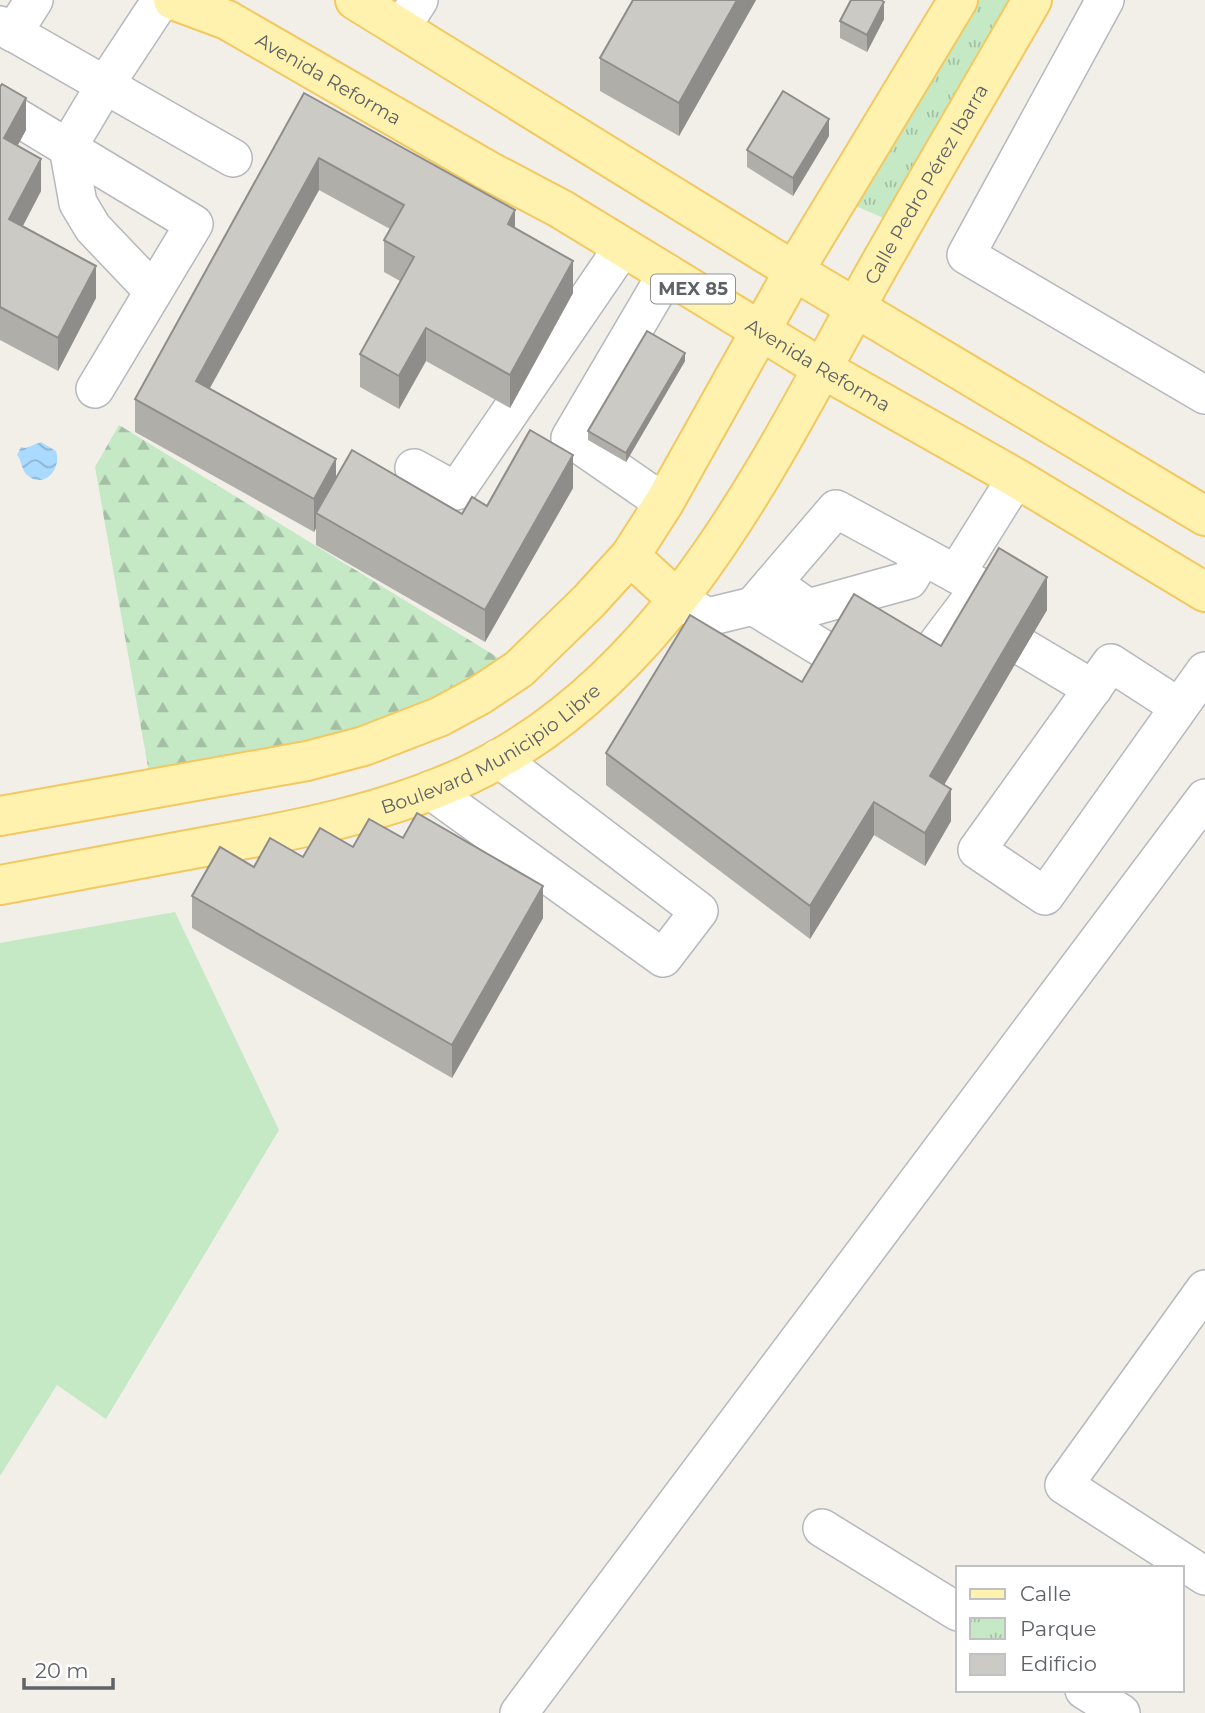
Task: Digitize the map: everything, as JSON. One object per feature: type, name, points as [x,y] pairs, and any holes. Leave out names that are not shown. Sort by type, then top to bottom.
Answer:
[{"type":"main road","name":"Avenida Reforma","points":[[173,0],[228,20],[361,99],[561,209],[823,369],[1016,478],[1205,592]]},
{"type":"main road","points":[[355,0],[410,14],[794,271],[1205,516]]},
{"type":"main road","points":[[0,816],[307,761],[365,746],[439,717],[480,695],[519,669],[581,610],[630,556],[664,503],[794,271],[958,0]]},
{"type":"main road","name":"Calle Pedro Pérez Ibarra","points":[[823,369],[1032,0]]},
{"type":"main road","name":"Boulevard Municipio Libre","points":[[0,884],[285,832],[351,817],[469,775],[538,736],[588,696],[648,634],[677,599],[723,537],[823,369]]},
{"type":"main road","points":[[630,556],[677,599]]},
{"type":"street","points":[[34,0],[6,29],[233,158]]},
{"type":"street","points":[[153,291],[93,228],[78,203],[68,147],[161,0]]},
{"type":"street","points":[[1105,0],[965,255],[1205,395]]},
{"type":"street","points":[[0,107],[194,224],[95,389]]},
{"type":"street","points":[[414,468],[456,491],[623,247]]},
{"type":"street","points":[[664,503],[570,438],[667,273]]},
{"type":"street","points":[[956,574],[1016,478]]},
{"type":"street","points":[[677,599],[708,617],[763,594],[836,509],[980,587],[928,656],[825,650],[763,594]]},
{"type":"street","points":[[763,594],[808,608],[909,580],[923,556]]},
{"type":"street","points":[[962,611],[1093,689]]},
{"type":"street","points":[[1179,707],[1111,663],[977,850],[1045,896],[1205,671]]},
{"type":"street","points":[[430,790],[663,958],[699,911],[498,758]]},
{"type":"street","points":[[519,1713],[1205,797]]},
{"type":"street","points":[[1205,1289],[1064,1485],[1205,1576]]},
{"type":"street","points":[[822,1528],[956,1611]]},
{"type":"street","points":[[1087,1692],[1121,1713]]},
{"type":"green space","points":[[966,0],[1019,0],[890,221],[847,202]]},
{"type":"green space","points":[[119,425],[510,665],[429,715],[151,784],[95,467]]},
{"type":"green space","points":[[175,912],[279,1130],[106,1419],[57,1385],[0,1476],[0,943]]},
{"type":"water","points":[[41,442],[56,451],[57,458],[54,470],[40,480],[27,475],[17,455],[21,447],[26,448]]},
{"type":"building","points":[[633,0],[737,0],[679,103],[600,58]]},
{"type":"building","points":[[851,0],[884,2],[867,35],[840,21]]},
{"type":"building","points":[[2,84],[26,98],[4,138],[41,159],[9,219],[96,266],[58,338],[0,307]]},
{"type":"building","points":[[783,91],[829,119],[793,178],[747,150]]},
{"type":"building","points":[[304,93],[515,210],[508,224],[573,261],[510,375],[426,328],[399,376],[360,354],[414,257],[384,240],[404,205],[319,158],[196,381],[336,459],[314,499],[135,399]]},
{"type":"building","points":[[647,331],[685,353],[626,453],[588,431]]},
{"type":"building","points":[[530,430],[573,455],[485,610],[316,513],[352,450],[462,514],[472,497],[487,506]]},
{"type":"building","points":[[999,548],[1047,577],[930,776],[951,789],[925,833],[874,802],[810,906],[606,753],[690,615],[802,682],[854,594],[941,646]]},
{"type":"building","points":[[417,813],[543,886],[452,1045],[192,896],[220,847],[254,867],[270,838],[303,857],[320,828],[353,847],[369,819],[403,838]]}]
